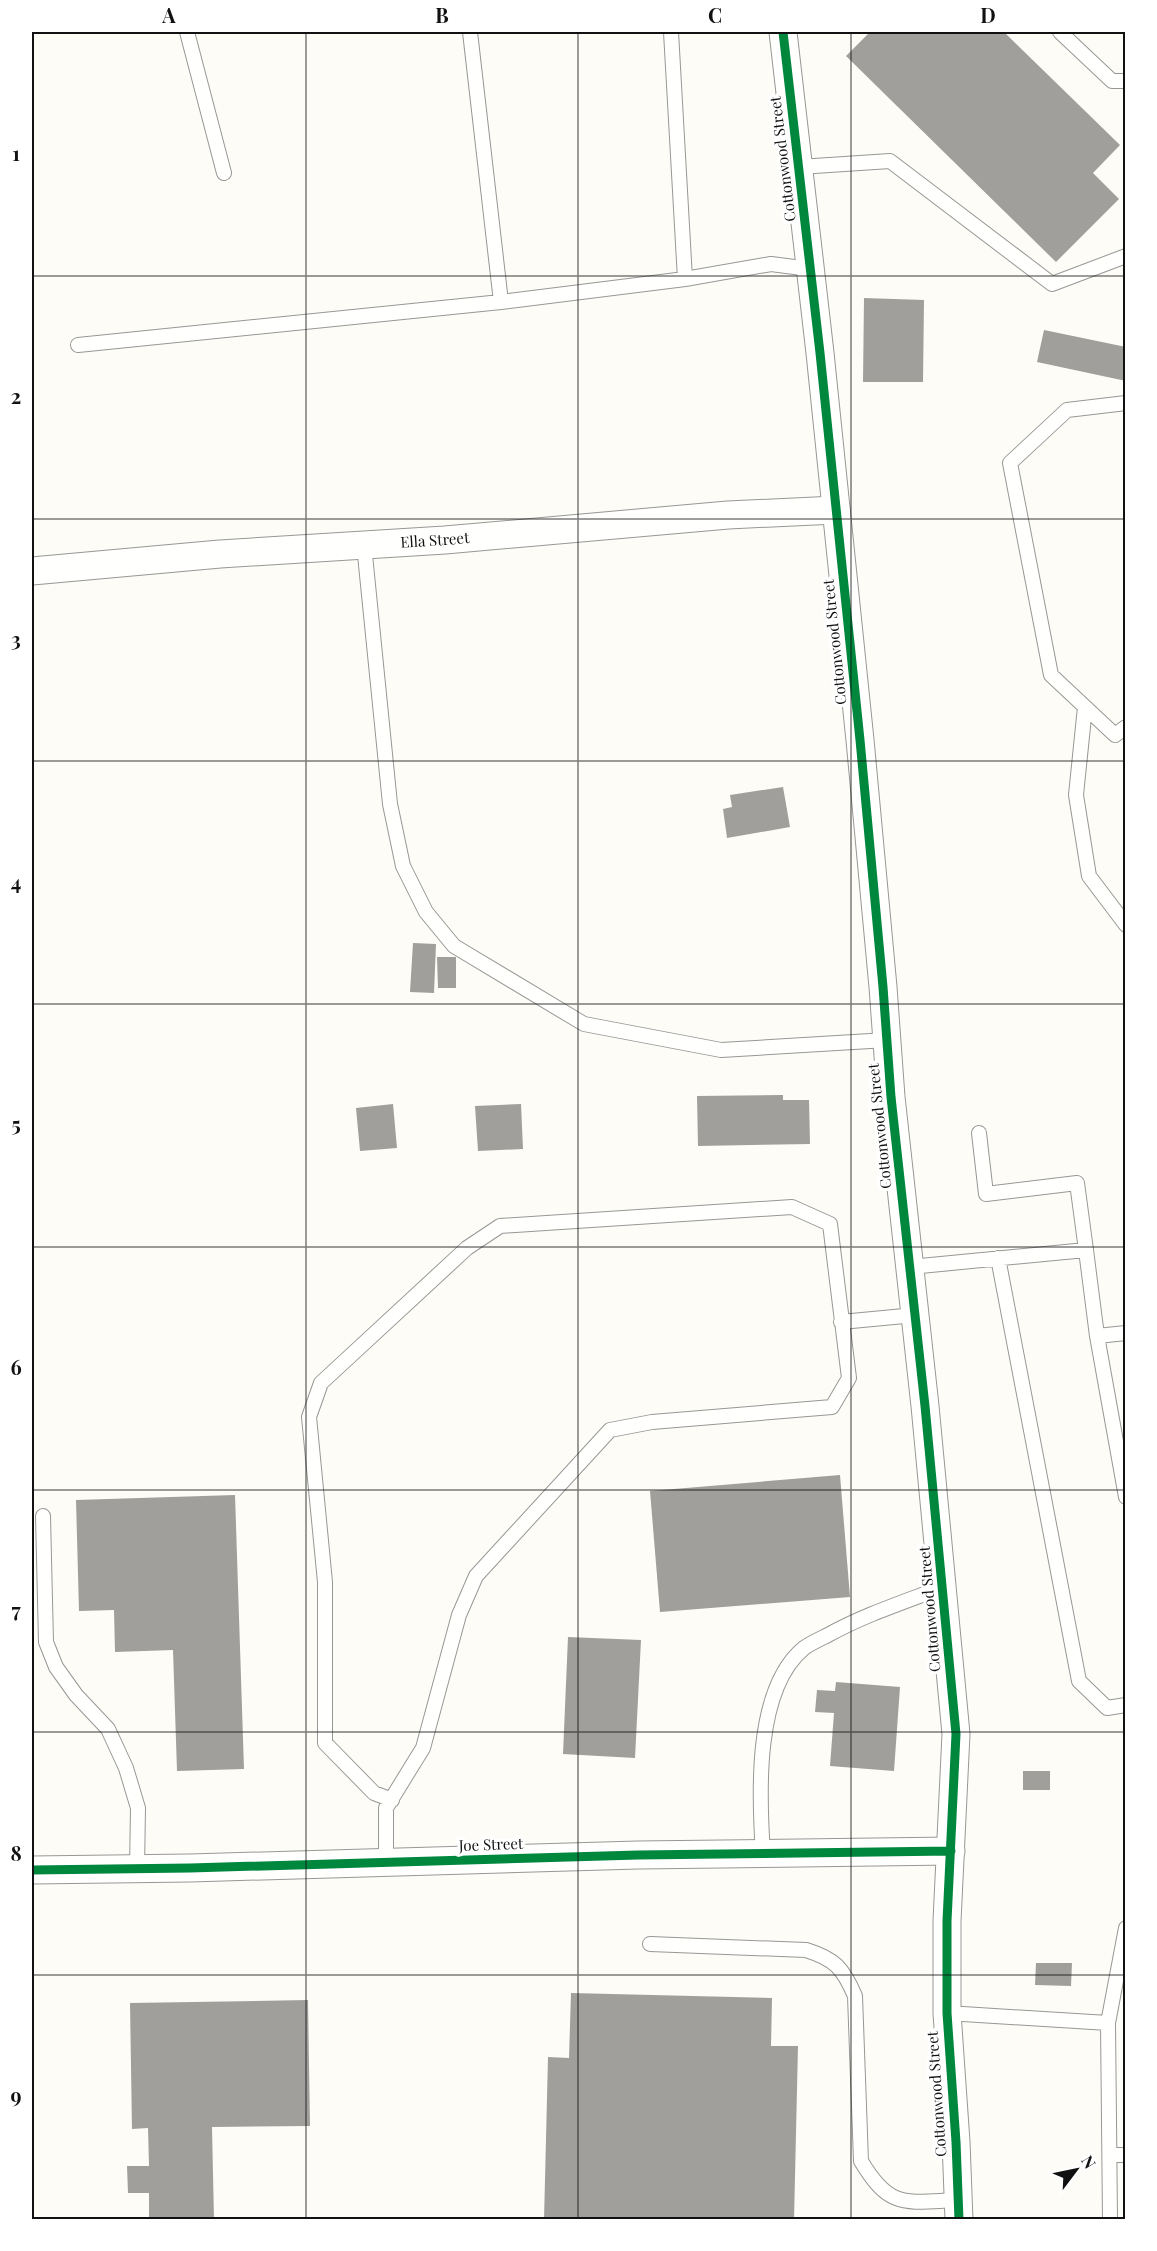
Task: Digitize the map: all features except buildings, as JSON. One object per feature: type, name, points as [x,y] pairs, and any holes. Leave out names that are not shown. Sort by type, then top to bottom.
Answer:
[{"type":"street","name":"Cottonwood Street","points":[[783,32],[862,752],[891,1097],[943,1587],[956,1734],[947,1921],[947,2013],[958,2210]]},
{"type":"street","name":"Ella Street","points":[[32,571],[220,554],[445,540],[728,515],[836,510]]},
{"type":"street","name":"Joe Street","points":[[32,1870],[951,1851]]},
{"type":"lane","points":[[187,32],[224,173]]},
{"type":"lane","points":[[470,32],[501,302]]},
{"type":"lane","points":[[671,32],[685,279]]},
{"type":"lane","points":[[1060,32],[1112,81],[1125,81]]},
{"type":"lane","points":[[799,167],[890,161],[1052,284],[1125,256]]},
{"type":"lane","points":[[78,345],[501,302],[685,279],[771,264],[810,269]]},
{"type":"lane","points":[[1125,403],[1067,410],[1010,463],[1051,675],[1115,735],[1125,727]]},
{"type":"lane","points":[[364,545],[390,804],[403,866],[426,912],[454,946],[584,1024],[721,1050],[887,1040]]},
{"type":"lane","points":[[1085,707],[1076,795],[1089,876],[1125,925]]},
{"type":"lane","points":[[979,1133],[986,1194],[1077,1183],[1097,1336],[1125,1497]]},
{"type":"lane","points":[[386,1863],[386,1808],[392,1800],[423,1748],[459,1615],[476,1576],[610,1430],[652,1422],[832,1407],[849,1378],[830,1224],[792,1207],[500,1226],[466,1248],[321,1383],[309,1417],[325,1582],[325,1743],[374,1793],[392,1800]]},
{"type":"lane","points":[[910,1267],[1086,1250]]},
{"type":"lane","points":[[998,1258],[1078,1681],[1107,1708],[1125,1705]]},
{"type":"lane","points":[[841,1323],[915,1315]]},
{"type":"lane","points":[[1097,1336],[1125,1333]]},
{"type":"lane","points":[[43,1516],[46,1642],[56,1667],[76,1695],[108,1729],[126,1768],[138,1808],[137,1869]]},
{"type":"lane","points":[[763,1854],[760,1811],[764,1730],[783,1672],[804,1648],[855,1620],[943,1587]]},
{"type":"lane","points":[[1110,2220],[1108,2023],[1125,1928]]},
{"type":"lane","points":[[650,1944],[806,1950],[827,1956],[846,1975],[855,1996],[861,2161],[875,2184],[897,2200],[958,2210]]},
{"type":"lane","points":[[947,2013],[1108,2023]]},
{"type":"lane","points":[[1110,2156],[1125,2155]]},
{"type":"cycle path","points":[[783,32],[820,353],[860,740],[891,1097],[925,1406],[956,1734],[947,1921],[947,2013],[959,2220]]},
{"type":"cycle path","points":[[32,1870],[190,1868],[638,1855],[951,1851]]}]
